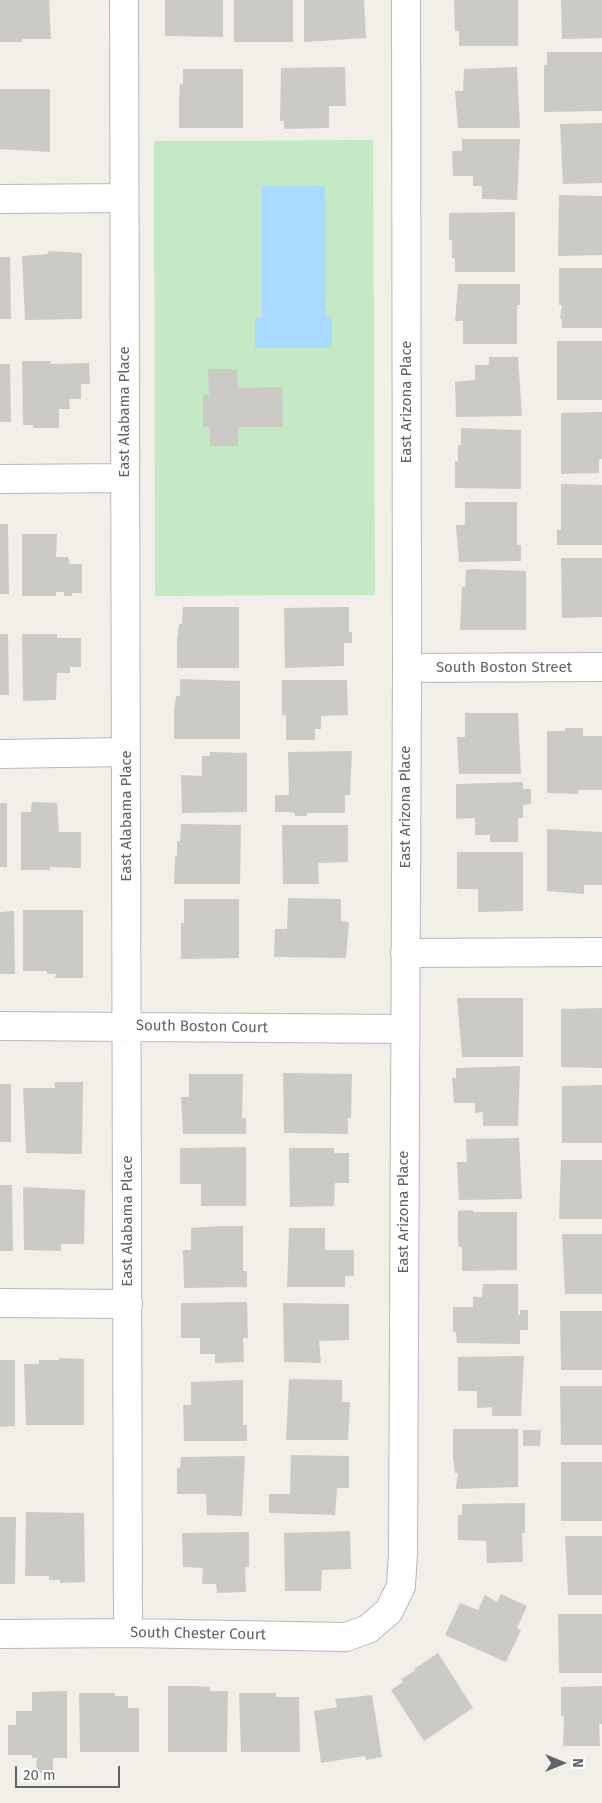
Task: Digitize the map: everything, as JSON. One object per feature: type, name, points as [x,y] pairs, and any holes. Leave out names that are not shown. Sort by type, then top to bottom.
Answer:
[{"type":"street","name":"East Alabama Place","points":[[124,0],[128,1633]]},
{"type":"street","name":"East Arizona Place","points":[[389,1611],[401,1586],[403,1553],[407,668],[406,0]]},
{"type":"street","points":[[0,199],[124,198]]},
{"type":"street","points":[[0,479],[125,478]]},
{"type":"street","name":"South Boston Street","points":[[407,668],[602,667]]},
{"type":"street","points":[[0,754],[126,752]]},
{"type":"street","points":[[405,953],[602,952]]},
{"type":"street","name":"South Boston Court","points":[[0,1026],[405,1029]]},
{"type":"street","points":[[0,1303],[128,1304]]},
{"type":"street","name":"South Chester Court","points":[[0,1634],[128,1633],[346,1637],[368,1629],[389,1611]]},
{"type":"green space","points":[[373,140],[375,595],[155,596],[154,141]]},
{"type":"water","points":[[262,186],[325,186],[326,317],[332,317],[332,348],[255,348],[255,318],[262,317]]},
{"type":"building","points":[[0,0],[49,0],[51,39],[22,39],[22,42],[0,42]]},
{"type":"building","points":[[165,0],[223,0],[223,37],[165,36]]},
{"type":"building","points":[[234,0],[293,0],[293,42],[234,42]]},
{"type":"building","points":[[304,0],[364,0],[366,38],[304,42]]},
{"type":"building","points":[[454,0],[518,0],[518,46],[459,46],[459,31],[455,31]]},
{"type":"building","points":[[561,0],[602,0],[602,38],[562,39]]},
{"type":"building","points":[[547,52],[602,52],[602,111],[544,112],[544,65],[547,65]]},
{"type":"building","points":[[345,67],[346,106],[329,106],[329,128],[284,129],[284,121],[280,121],[281,68]]},
{"type":"building","points":[[517,67],[520,128],[458,128],[455,91],[463,91],[464,69]]},
{"type":"building","points":[[183,69],[243,69],[243,128],[179,128],[180,84],[183,84]]},
{"type":"building","points":[[0,89],[50,89],[50,152],[0,149]]},
{"type":"building","points":[[602,123],[602,183],[563,184],[560,124]]},
{"type":"building","points":[[462,139],[520,139],[517,200],[482,199],[482,186],[473,186],[473,176],[453,176],[452,151],[462,151]]},
{"type":"building","points":[[559,195],[602,196],[602,255],[558,256]]},
{"type":"building","points":[[515,212],[515,272],[455,272],[455,258],[452,258],[452,240],[449,240],[449,213]]},
{"type":"building","points":[[48,251],[82,253],[82,319],[25,320],[22,256],[48,254]]},
{"type":"building","points":[[0,257],[10,257],[11,319],[0,319]]},
{"type":"building","points":[[559,268],[602,268],[602,328],[562,328],[562,319],[560,319],[562,305],[559,305]]},
{"type":"building","points":[[458,284],[520,284],[520,305],[517,305],[517,344],[463,344],[463,321],[455,321]]},
{"type":"building","points":[[557,341],[602,341],[602,400],[557,400]]},
{"type":"building","points":[[489,357],[518,357],[522,416],[456,417],[455,382],[475,380],[475,365],[489,365]]},
{"type":"building","points":[[22,361],[50,361],[51,364],[89,363],[90,384],[81,384],[81,399],[69,399],[70,409],[59,409],[59,428],[33,428],[33,425],[23,425]]},
{"type":"building","points":[[0,364],[10,364],[11,422],[0,422]]},
{"type":"building","points":[[208,369],[237,369],[238,388],[282,387],[283,427],[238,427],[238,446],[210,446],[210,427],[203,427],[203,395],[209,395]]},
{"type":"building","points":[[602,412],[602,459],[599,459],[599,473],[561,474],[561,413]]},
{"type":"building","points":[[461,428],[521,430],[521,489],[455,488],[455,461],[458,461],[458,445],[461,445]]},
{"type":"building","points":[[561,484],[602,485],[602,545],[557,545],[557,530],[561,530]]},
{"type":"building","points":[[465,502],[517,502],[517,545],[521,545],[521,561],[459,562],[456,525],[465,525]]},
{"type":"building","points":[[0,524],[8,524],[9,594],[0,594]]},
{"type":"building","points":[[22,534],[57,534],[56,557],[68,557],[70,564],[82,564],[82,593],[72,593],[72,596],[64,596],[64,592],[56,592],[56,596],[22,596]]},
{"type":"building","points":[[561,558],[602,558],[602,617],[562,618]]},
{"type":"building","points":[[466,570],[526,571],[526,630],[460,630],[462,587],[465,587]]},
{"type":"building","points":[[183,607],[239,607],[239,668],[177,668],[177,640],[179,624],[182,624]]},
{"type":"building","points":[[349,607],[349,632],[352,632],[352,643],[344,643],[344,666],[285,668],[284,608]]},
{"type":"building","points":[[0,634],[8,634],[9,695],[0,695]]},
{"type":"building","points":[[22,634],[57,634],[57,638],[81,638],[81,667],[70,667],[70,673],[57,673],[56,700],[23,701]]},
{"type":"building","points":[[180,679],[240,681],[240,739],[174,739],[174,712],[176,696],[180,696]]},
{"type":"building","points":[[282,680],[347,680],[348,715],[321,716],[321,729],[315,729],[315,740],[286,740],[286,715],[282,715]]},
{"type":"building","points":[[465,713],[518,713],[521,774],[459,774],[457,737],[465,737]]},
{"type":"building","points":[[565,728],[583,728],[583,736],[602,736],[602,790],[578,790],[578,794],[547,793],[547,731],[565,731]]},
{"type":"building","points":[[352,751],[350,795],[345,795],[345,813],[307,813],[307,816],[295,816],[295,813],[275,812],[275,795],[289,795],[288,752]]},
{"type":"building","points":[[210,752],[247,753],[247,812],[182,813],[181,775],[202,776],[202,756],[210,756]]},
{"type":"building","points":[[523,782],[523,789],[531,789],[531,804],[523,805],[523,818],[518,818],[518,842],[490,842],[490,835],[475,835],[475,818],[456,819],[456,784]]},
{"type":"building","points":[[32,802],[57,803],[59,832],[81,832],[81,868],[50,867],[50,870],[21,870],[21,812],[31,812]]},
{"type":"building","points":[[0,803],[7,803],[7,867],[0,867]]},
{"type":"building","points":[[181,824],[241,825],[240,884],[174,884],[175,856],[177,856],[177,841],[180,841]]},
{"type":"building","points":[[282,825],[348,825],[348,862],[318,863],[319,884],[283,884]]},
{"type":"building","points":[[547,829],[602,832],[602,885],[584,885],[584,894],[547,891]]},
{"type":"building","points":[[457,852],[523,852],[523,911],[478,912],[478,889],[457,889]]},
{"type":"building","points":[[288,898],[341,899],[341,921],[349,922],[346,958],[274,957],[275,929],[287,929]]},
{"type":"building","points":[[184,899],[239,899],[239,958],[181,959],[181,923],[184,923]]},
{"type":"building","points":[[23,910],[83,910],[83,978],[55,978],[56,974],[47,974],[47,971],[23,971]]},
{"type":"building","points":[[14,911],[15,974],[0,974],[0,912]]},
{"type":"building","points":[[457,998],[523,998],[523,1057],[462,1057]]},
{"type":"building","points":[[602,1008],[602,1068],[561,1067],[561,1009]]},
{"type":"building","points":[[520,1066],[518,1126],[483,1126],[483,1112],[475,1113],[475,1103],[454,1103],[452,1078],[456,1078],[456,1068]]},
{"type":"building","points":[[283,1073],[352,1074],[351,1118],[348,1118],[348,1134],[284,1133]]},
{"type":"building","points":[[189,1074],[243,1074],[242,1118],[246,1118],[246,1134],[183,1134],[181,1097],[189,1097]]},
{"type":"building","points":[[55,1082],[83,1082],[82,1154],[26,1153],[23,1088],[55,1088]]},
{"type":"building","points":[[0,1084],[11,1084],[11,1142],[0,1142]]},
{"type":"building","points":[[602,1085],[602,1143],[562,1143],[562,1086]]},
{"type":"building","points":[[519,1138],[522,1199],[459,1200],[457,1162],[467,1162],[466,1139]]},
{"type":"building","points":[[246,1147],[246,1206],[201,1206],[201,1184],[180,1184],[180,1148]]},
{"type":"building","points":[[289,1148],[334,1148],[334,1153],[349,1153],[349,1183],[335,1183],[334,1206],[290,1207]]},
{"type":"building","points":[[561,1160],[602,1160],[602,1219],[559,1219]]},
{"type":"building","points":[[0,1185],[12,1185],[13,1251],[0,1251]]},
{"type":"building","points":[[23,1187],[85,1190],[84,1244],[61,1244],[61,1251],[24,1250]]},
{"type":"building","points":[[473,1210],[473,1212],[517,1212],[517,1270],[462,1271],[462,1247],[459,1247],[458,1242],[458,1211]]},
{"type":"building","points":[[243,1226],[243,1271],[247,1271],[247,1287],[184,1288],[183,1250],[191,1250],[191,1228]]},
{"type":"building","points":[[289,1228],[325,1228],[325,1250],[354,1250],[354,1276],[345,1276],[345,1287],[287,1287]]},
{"type":"building","points":[[562,1234],[602,1234],[602,1294],[565,1294]]},
{"type":"building","points":[[483,1284],[518,1284],[518,1315],[520,1315],[520,1310],[528,1310],[528,1330],[520,1330],[520,1344],[457,1343],[456,1332],[453,1332],[453,1307],[473,1307],[473,1297],[482,1297]]},
{"type":"building","points":[[247,1302],[248,1338],[243,1338],[244,1362],[215,1363],[215,1354],[200,1354],[200,1338],[181,1338],[181,1303]]},
{"type":"building","points":[[283,1303],[349,1304],[349,1340],[319,1341],[321,1363],[284,1362]]},
{"type":"building","points":[[560,1311],[602,1311],[602,1370],[561,1370]]},
{"type":"building","points":[[524,1356],[521,1416],[492,1416],[492,1407],[477,1408],[477,1391],[458,1391],[458,1357]]},
{"type":"building","points":[[59,1358],[84,1359],[84,1425],[26,1425],[24,1364],[39,1364],[39,1360],[59,1360]]},
{"type":"building","points":[[0,1360],[15,1360],[15,1426],[0,1427]]},
{"type":"building","points":[[289,1379],[342,1380],[342,1402],[350,1402],[348,1440],[286,1440]]},
{"type":"building","points":[[243,1380],[243,1425],[247,1425],[247,1441],[184,1441],[183,1405],[191,1405],[191,1382]]},
{"type":"building","points":[[560,1386],[602,1386],[602,1445],[561,1445]]},
{"type":"building","points":[[453,1429],[518,1429],[518,1487],[456,1489],[458,1473],[455,1473],[453,1457]]},
{"type":"building","points":[[523,1430],[541,1430],[540,1446],[523,1446]]},
{"type":"building","points":[[291,1455],[349,1456],[349,1488],[337,1488],[335,1515],[269,1513],[269,1494],[290,1494]]},
{"type":"building","points":[[245,1456],[242,1516],[207,1515],[206,1494],[177,1494],[177,1468],[180,1468],[181,1457]]},
{"type":"building","points":[[561,1462],[602,1462],[602,1521],[561,1521]]},
{"type":"building","points":[[525,1503],[525,1533],[522,1533],[523,1562],[487,1563],[486,1541],[458,1540],[458,1515],[462,1515],[462,1504]]},
{"type":"building","points":[[26,1512],[84,1513],[85,1582],[60,1583],[60,1580],[49,1580],[49,1576],[25,1576]]},
{"type":"building","points":[[0,1517],[16,1517],[15,1584],[0,1584]]},
{"type":"building","points":[[350,1531],[351,1569],[322,1570],[321,1591],[285,1591],[284,1533]]},
{"type":"building","points":[[249,1532],[249,1567],[245,1567],[246,1592],[217,1593],[216,1584],[202,1584],[203,1568],[183,1567],[182,1533]]},
{"type":"building","points":[[565,1536],[602,1536],[602,1595],[568,1595]]},
{"type":"building","points":[[501,1594],[527,1606],[517,1628],[521,1630],[506,1662],[445,1635],[460,1603],[478,1610],[485,1595],[497,1602]]},
{"type":"building","points":[[558,1614],[602,1614],[602,1673],[559,1673]]},
{"type":"building","points":[[438,1653],[473,1708],[424,1741],[391,1690],[403,1682],[401,1679]]},
{"type":"building","points":[[168,1686],[210,1687],[210,1691],[228,1691],[227,1752],[168,1752]]},
{"type":"building","points":[[602,1686],[602,1724],[599,1724],[600,1746],[563,1746],[564,1716],[561,1716],[561,1687]]},
{"type":"building","points":[[67,1691],[67,1758],[53,1758],[53,1773],[36,1773],[37,1758],[32,1758],[32,1755],[8,1755],[8,1725],[16,1725],[16,1711],[32,1711],[32,1692]]},
{"type":"building","points":[[79,1693],[115,1693],[115,1696],[128,1696],[128,1708],[139,1708],[139,1752],[80,1752]]},
{"type":"building","points":[[239,1693],[276,1693],[276,1697],[299,1697],[300,1752],[241,1752]]},
{"type":"building","points":[[372,1695],[382,1757],[366,1760],[365,1756],[321,1763],[314,1711],[337,1707],[335,1699]]}]
